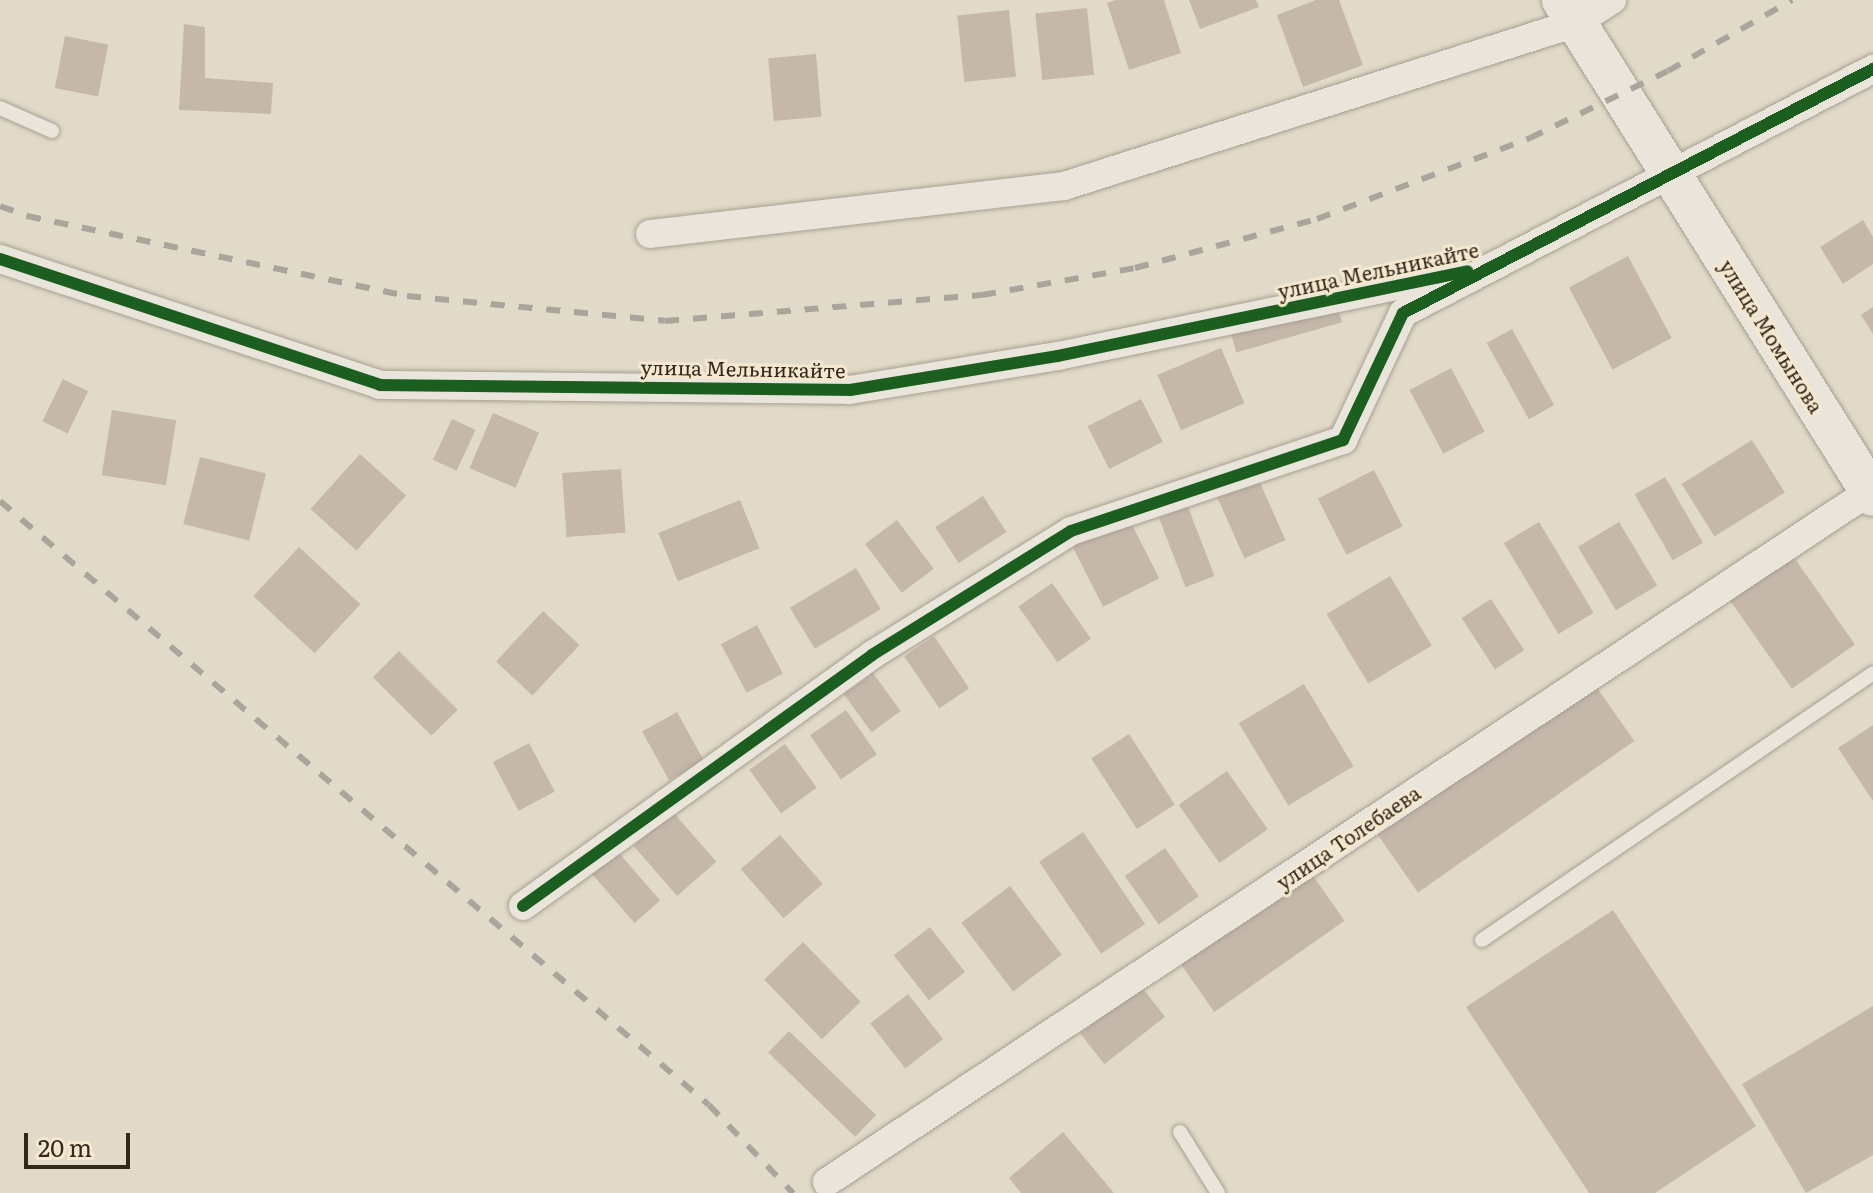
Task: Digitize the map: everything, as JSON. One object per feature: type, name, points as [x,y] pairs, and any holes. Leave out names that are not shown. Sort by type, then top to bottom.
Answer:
[{"type":"main road","name":"улица Момынова","points":[[1569,11],[1871,493]]},
{"type":"street","points":[[650,234],[1064,186],[1569,11],[1612,0]]},
{"type":"street","name":"улица Мельникайте","points":[[523,906],[872,655],[1071,531],[1343,440],[1403,313],[1873,69]]},
{"type":"street","name":"улица Мельникайте","points":[[0,259],[380,385],[850,390],[1058,356],[1495,266]]},
{"type":"street","name":"улица Толебаева","points":[[827,1182],[1871,493]]},
{"type":"lane","points":[[0,108],[52,131]]},
{"type":"lane","points":[[1482,940],[1873,673]]},
{"type":"lane","points":[[1180,1132],[1218,1193]]},
{"type":"building","points":[[1116,0],[1164,0],[1181,53],[1129,70],[1107,3]]},
{"type":"building","points":[[1189,0],[1256,0],[1259,7],[1200,29]]},
{"type":"building","points":[[1316,0],[1339,0],[1363,65],[1303,87],[1277,15]]},
{"type":"building","points":[[1087,8],[1094,75],[1042,80],[1035,13]]},
{"type":"building","points":[[1009,10],[1016,77],[964,82],[957,15]]},
{"type":"building","points":[[184,24],[205,27],[205,78],[273,83],[271,114],[179,110]]},
{"type":"building","points":[[65,36],[108,44],[98,96],[55,88]]},
{"type":"building","points":[[816,54],[821,117],[774,121],[768,58]]},
{"type":"building","points":[[1863,220],[1873,237],[1873,264],[1843,284],[1820,247]]},
{"type":"building","points":[[1628,256],[1672,338],[1613,370],[1569,287]]},
{"type":"building","points":[[1336,301],[1342,322],[1236,352],[1230,331]]},
{"type":"building","points":[[1873,307],[1873,334],[1861,315]]},
{"type":"building","points":[[1512,329],[1554,405],[1529,419],[1487,343]]},
{"type":"building","points":[[1221,348],[1244,403],[1181,430],[1157,375]]},
{"type":"building","points":[[1451,368],[1485,432],[1443,454],[1410,390]]},
{"type":"building","points":[[63,379],[88,391],[68,434],[42,421]]},
{"type":"building","points":[[1141,399],[1163,442],[1109,469],[1088,426]]},
{"type":"building","points":[[112,410],[176,420],[166,485],[102,475]]},
{"type":"building","points":[[493,413],[539,433],[516,488],[470,468]]},
{"type":"building","points":[[452,419],[476,430],[457,471],[433,460]]},
{"type":"building","points":[[1752,440],[1785,493],[1714,537],[1682,484]]},
{"type":"building","points":[[360,454],[406,495],[357,550],[310,509]]},
{"type":"building","points":[[200,457],[266,473],[249,540],[183,524]]},
{"type":"building","points":[[621,469],[625,533],[567,537],[562,473]]},
{"type":"building","points":[[1374,470],[1403,526],[1346,555],[1318,499]]},
{"type":"building","points":[[1257,476],[1285,540],[1244,558],[1216,494]]},
{"type":"building","points":[[1665,477],[1703,543],[1673,560],[1635,494]]},
{"type":"building","points":[[983,496],[1006,532],[959,563],[935,527]]},
{"type":"building","points":[[740,500],[759,548],[678,581],[658,533]]},
{"type":"building","points":[[1188,507],[1215,576],[1186,587],[1159,518]]},
{"type":"building","points":[[1127,515],[1159,578],[1103,607],[1071,544]]},
{"type":"building","points":[[897,520],[934,569],[902,593],[865,544]]},
{"type":"building","points":[[1539,522],[1594,613],[1558,634],[1504,543]]},
{"type":"building","points":[[1619,522],[1657,585],[1616,610],[1578,547]]},
{"type":"building","points":[[299,547],[360,604],[315,653],[253,596]]},
{"type":"building","points":[[1793,556],[1855,644],[1792,689],[1730,600]]},
{"type":"building","points":[[856,568],[881,609],[815,649],[790,608]]},
{"type":"building","points":[[1390,576],[1432,645],[1368,684],[1327,614]]},
{"type":"building","points":[[1052,583],[1091,639],[1057,662],[1018,607]]},
{"type":"building","points":[[1491,599],[1524,650],[1495,669],[1462,618]]},
{"type":"building","points":[[543,611],[580,645],[533,696],[496,661]]},
{"type":"building","points":[[757,625],[783,674],[747,693],[721,644]]},
{"type":"building","points":[[934,636],[969,688],[939,708],[904,656]]},
{"type":"building","points":[[399,651],[458,710],[432,736],[373,677]]},
{"type":"building","points":[[873,673],[901,711],[872,732],[844,694]]},
{"type":"building","points":[[1593,682],[1634,741],[1418,892],[1377,833]]},
{"type":"building","points":[[1304,684],[1353,766],[1288,805],[1239,723]]},
{"type":"building","points":[[846,710],[877,754],[841,779],[810,735]]},
{"type":"building","points":[[677,712],[704,761],[669,780],[642,731]]},
{"type":"building","points":[[1873,725],[1873,801],[1838,748]]},
{"type":"building","points":[[1129,734],[1175,804],[1137,829],[1091,759]]},
{"type":"building","points":[[529,743],[555,792],[519,811],[493,762]]},
{"type":"building","points":[[785,744],[817,788],[781,814],[749,770]]},
{"type":"building","points":[[1227,771],[1268,829],[1219,863],[1179,805]]},
{"type":"building","points":[[673,812],[716,862],[677,896],[634,846]]},
{"type":"building","points":[[1083,832],[1145,924],[1101,954],[1039,862]]},
{"type":"building","points":[[780,835],[823,884],[783,918],[741,869]]},
{"type":"building","points":[[611,844],[660,901],[635,923],[585,866]]},
{"type":"building","points":[[1165,848],[1199,896],[1159,924],[1125,876]]},
{"type":"building","points":[[1309,870],[1345,921],[1214,1012],[1179,961]]},
{"type":"building","points":[[1010,886],[1062,955],[1013,991],[961,923]]},
{"type":"building","points":[[1613,910],[1756,1126],[1655,1193],[1589,1193],[1466,1007]]},
{"type":"building","points":[[930,927],[965,972],[929,1000],[894,955]]},
{"type":"building","points":[[803,942],[861,1002],[822,1039],[764,980]]},
{"type":"building","points":[[1141,986],[1165,1017],[1104,1064],[1080,1033]]},
{"type":"building","points":[[908,994],[943,1039],[905,1068],[870,1024]]},
{"type":"building","points":[[1873,1006],[1873,1155],[1806,1193],[1742,1084]]},
{"type":"building","points":[[789,1031],[876,1115],[855,1137],[768,1053]]},
{"type":"building","points":[[1063,1132],[1114,1193],[1021,1193],[1009,1178]]},
{"type":"railway","points":[[0,206],[27,216],[407,296],[665,321],[982,295],[1135,268],[1317,219],[1530,138],[1668,71],[1792,0]]},
{"type":"railway","points":[[0,501],[709,1105],[793,1193]]},
{"type":"cycle path","points":[[523,906],[872,655],[1071,531],[1343,440],[1403,313],[1873,69]]},
{"type":"cycle path","points":[[0,259],[380,385],[850,390],[1058,356],[1467,271]]}]
